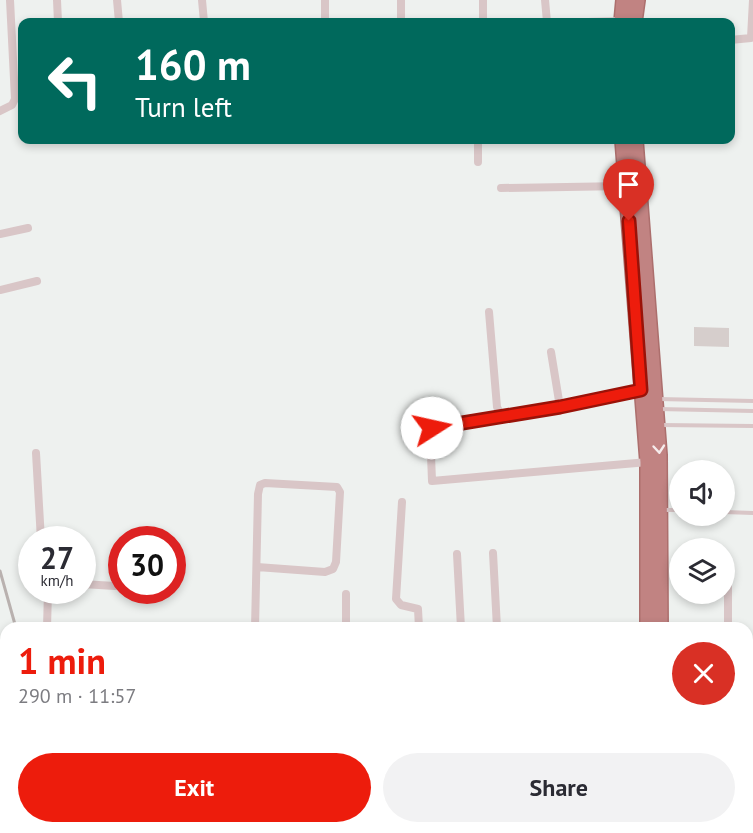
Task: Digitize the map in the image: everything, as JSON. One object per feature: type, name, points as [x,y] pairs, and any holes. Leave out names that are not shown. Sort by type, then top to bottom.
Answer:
[{"type":"highway","points":[[624,0],[626,18]]},
{"type":"highway","points":[[628,18],[637,0]]},
{"type":"highway","points":[[623,144],[624,186],[656,425],[661,510],[660,622]]},
{"type":"highway","points":[[635,144],[651,397],[648,462],[648,622]]},
{"type":"street","points":[[0,111],[14,101],[10,0]]},
{"type":"street","points":[[57,0],[58,18]]},
{"type":"street","points":[[117,0],[119,18]]},
{"type":"street","points":[[202,0],[204,18]]},
{"type":"street","points":[[325,0],[325,18]]},
{"type":"street","points":[[400,18],[401,0]]},
{"type":"street","points":[[483,0],[483,18]]},
{"type":"street","points":[[545,0],[547,18]]},
{"type":"street","points":[[735,40],[751,38],[753,0]]},
{"type":"street","points":[[478,144],[478,162]]},
{"type":"street","points":[[501,188],[624,186]]},
{"type":"street","points":[[0,234],[28,228]]},
{"type":"street","points":[[0,290],[37,281]]},
{"type":"street","points":[[489,312],[496,407],[501,415]]},
{"type":"street","points":[[551,352],[560,407]]},
{"type":"street","points":[[648,462],[432,481],[430,429],[501,415],[651,397]]},
{"type":"street","points":[[36,453],[40,526]]},
{"type":"street","points":[[255,622],[257,567],[260,485],[265,483],[337,487],[340,492],[337,558],[333,569],[325,572],[257,567]]},
{"type":"street","points":[[402,502],[396,600],[401,605],[418,609],[419,622]]},
{"type":"street","points":[[493,553],[497,622]]},
{"type":"street","points":[[457,554],[461,622]]},
{"type":"street","points":[[346,594],[346,622]]},
{"type":"street","points":[[47,622],[48,604]]},
{"type":"street","points":[[728,604],[728,622]]},
{"type":"lane","points":[[651,397],[753,401]]},
{"type":"lane","points":[[651,397],[753,411]]},
{"type":"lane","points":[[656,425],[753,426]]},
{"type":"lane","points":[[661,510],[669,510]]},
{"type":"lane","points":[[735,512],[753,513]]},
{"type":"building","points":[[694,327],[729,328],[729,347],[694,346]]},
{"type":"railway","points":[[0,571],[14,622]]},
{"type":"route","points":[[432,428],[560,407],[641,390],[629,221]]}]
